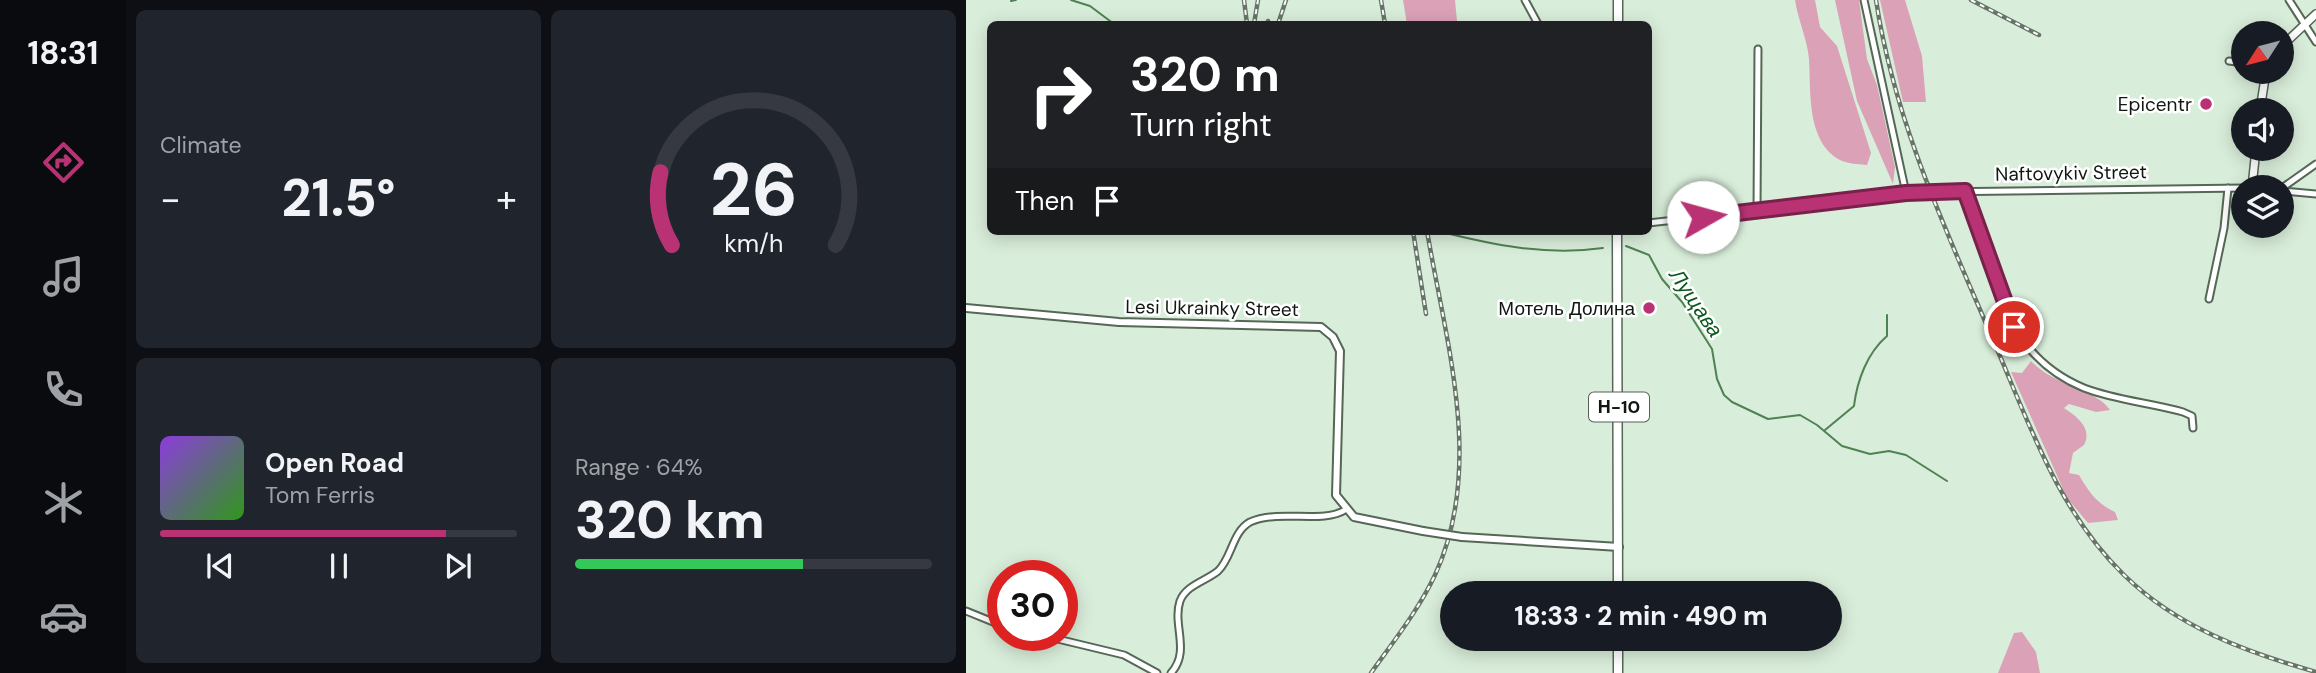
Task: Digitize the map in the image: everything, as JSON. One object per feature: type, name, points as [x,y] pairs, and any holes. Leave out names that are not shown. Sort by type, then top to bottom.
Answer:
[{"type":"main road","points":[[1618,0],[1618,21]]},
{"type":"main road","points":[[2294,33],[2316,14]]},
{"type":"main road","name":"Н-10","points":[[1617,235],[1618,581]]},
{"type":"main road","points":[[1618,651],[1618,673]]},
{"type":"street","points":[[1525,0],[1536,21]]},
{"type":"street","points":[[1864,0],[1906,193]]},
{"type":"street","points":[[2289,0],[2316,41]]},
{"type":"street","points":[[1757,211],[1758,49]]},
{"type":"street","points":[[2294,180],[2316,164]]},
{"type":"street","points":[[2209,299],[2224,228],[2228,188]]},
{"type":"street","name":"Naftovykiv Street","points":[[1652,223],[1906,193],[2228,188]]},
{"type":"street","points":[[1965,191],[2014,327],[2026,348],[2043,365],[2102,394],[2192,416],[2193,428]]},
{"type":"street","points":[[2294,191],[2316,194]]},
{"type":"street","name":"Lesi Ukrainky Street","points":[[966,308],[1119,322],[1321,327],[1333,337],[1340,351],[1334,470],[1336,495],[1345,510]]},
{"type":"street","points":[[1171,673],[1178,665],[1181,648],[1179,602],[1185,592],[1220,570],[1242,528],[1252,521],[1299,514],[1336,516],[1345,510],[1354,517],[1461,537],[1619,547]]},
{"type":"street","points":[[966,611],[987,620]]},
{"type":"street","points":[[1078,644],[1124,655],[1157,673]]},
{"type":"shaded area","points":[[1403,0],[1455,0],[1457,21],[1406,21]]},
{"type":"shaded area","points":[[1795,0],[1815,0],[1820,27],[1837,46],[1871,153],[1867,165],[1840,160],[1829,152],[1821,141],[1812,114],[1808,51]]},
{"type":"shaded area","points":[[1835,0],[1859,0],[1867,59],[1877,85],[1895,167],[1893,184],[1857,101]]},
{"type":"shaded area","points":[[1880,0],[1905,0],[1922,56],[1926,102],[1903,102]]},
{"type":"shaded area","points":[[2031,361],[2050,376],[2095,397],[2110,410],[2096,412],[2069,404],[2064,408],[2082,423],[2086,433],[2084,445],[2073,453],[2069,473],[2079,475],[2094,497],[2115,512],[2118,520],[2088,523],[2067,498],[2011,372],[2022,373]]},
{"type":"shaded area","points":[[2022,632],[2036,652],[2040,673],[1998,673],[2014,633]]},
{"type":"waterway","name":"Лущава","points":[[1011,1],[1016,0]]},
{"type":"waterway","name":"Лущава","points":[[1071,0],[1090,6],[1110,21]]},
{"type":"waterway","name":"Лущава","points":[[1454,235],[1540,250],[1603,248]]},
{"type":"waterway","name":"Лущава","points":[[1626,246],[1649,255],[1662,279],[1682,302],[1712,349],[1717,379],[1724,395],[1732,402],[1768,419],[1800,415],[1842,446],[1870,454],[1889,451],[1906,455],[1947,481]]},
{"type":"waterway","points":[[1825,430],[1854,406],[1864,368],[1887,336],[1887,315]]},
{"type":"railway","points":[[1244,0],[1247,21]]},
{"type":"railway","points":[[1254,21],[1258,0]]},
{"type":"railway","points":[[1279,21],[1286,0]]},
{"type":"railway","points":[[1381,0],[1384,21]]},
{"type":"railway","points":[[1876,0],[1895,87],[1939,212],[2046,462],[2080,522],[2124,575],[2167,609],[2214,636],[2264,656],[2316,672]]},
{"type":"railway","points":[[1971,0],[2039,35]]},
{"type":"railway","points":[[1414,235],[1426,314]]},
{"type":"railway","points":[[1371,673],[1413,614],[1435,575],[1450,534],[1458,491],[1457,404],[1428,235]]},
{"type":"place","name":"Epicentr","points":[[2206,104]]},
{"type":"place","name":"Мотель Долина","points":[[1649,308]]},
{"type":"route","points":[[1703,217],[1906,193],[1965,191],[2014,327]]}]
